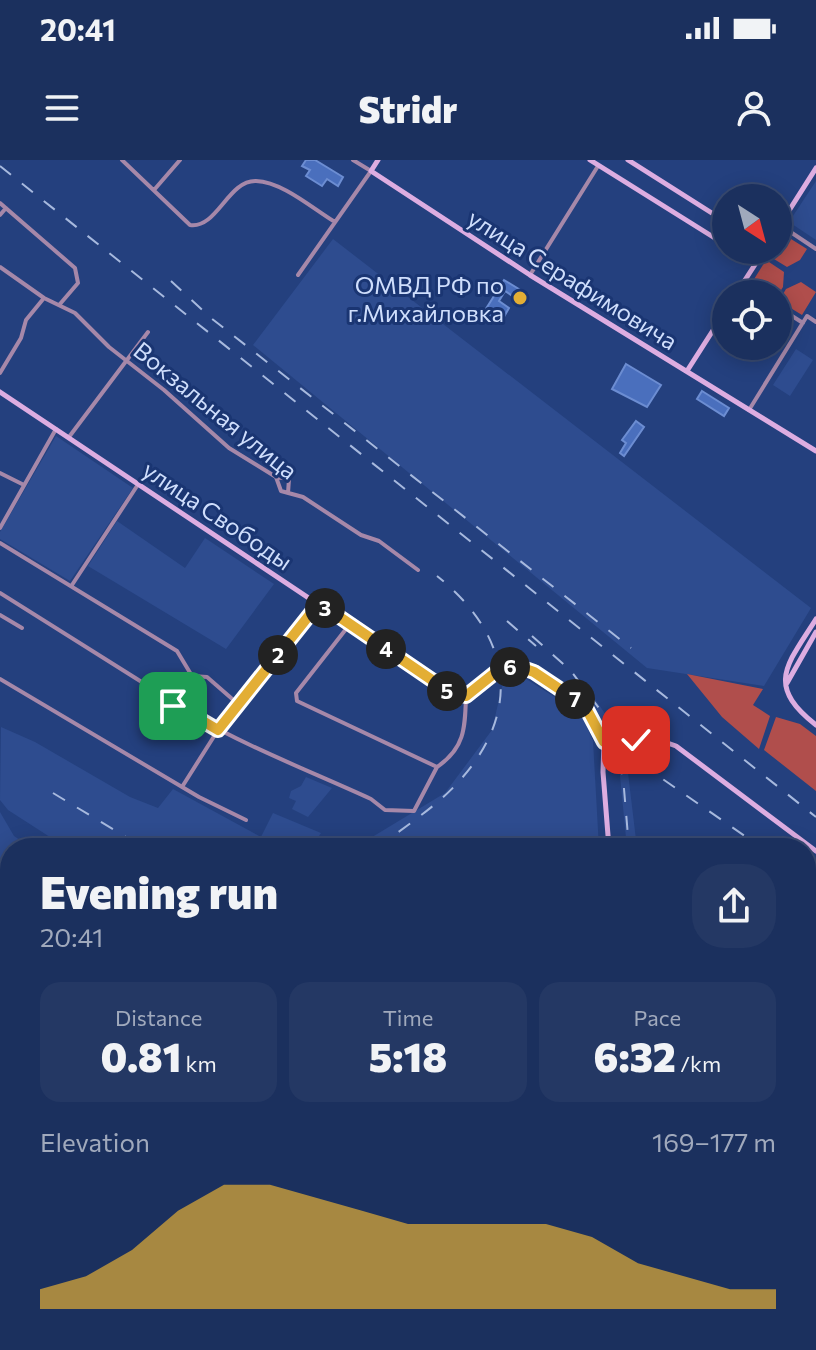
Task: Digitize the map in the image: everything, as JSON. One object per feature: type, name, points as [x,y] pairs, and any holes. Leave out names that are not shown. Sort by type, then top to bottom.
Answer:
[{"type":"street","points":[[122,160],[190,225],[203,224],[239,187],[261,181],[279,187],[335,222]]},
{"type":"street","points":[[154,190],[180,160]]},
{"type":"street","name":"улица Серафимовича","points":[[353,160],[530,275],[816,451]]},
{"type":"street","points":[[298,275],[378,160]]},
{"type":"street","points":[[590,160],[600,163],[712,236]]},
{"type":"street","points":[[628,160],[712,213]]},
{"type":"street","points":[[530,275],[600,163]]},
{"type":"street","points":[[792,206],[816,168]]},
{"type":"street","points":[[0,203],[75,268],[78,283],[60,304]]},
{"type":"street","points":[[0,215],[6,208]]},
{"type":"street","points":[[792,234],[816,249]]},
{"type":"street","name":"Вокзальная улица","points":[[0,267],[44,298],[82,318],[126,361],[229,448],[276,477],[281,491],[303,497],[361,535],[379,541],[418,570]]},
{"type":"street","points":[[0,373],[21,338],[26,320],[44,298]]},
{"type":"street","points":[[792,316],[803,323]]},
{"type":"street","points":[[749,410],[807,316],[816,322]]},
{"type":"street","points":[[69,437],[148,332]]},
{"type":"street","points":[[687,371],[712,332]]},
{"type":"street","name":"улица Свободы","points":[[0,392],[451,693],[466,696]]},
{"type":"street","points":[[0,528],[56,429]]},
{"type":"street","points":[[0,473],[24,485]]},
{"type":"street","points":[[276,477],[289,479],[288,493]]},
{"type":"street","points":[[72,585],[139,483]]},
{"type":"street","points":[[0,543],[177,651],[192,676],[207,677],[238,704]]},
{"type":"street","points":[[0,593],[164,696],[173,706],[218,730],[371,799],[385,810],[414,811],[437,767],[455,753],[461,743],[465,730],[466,696],[496,672],[520,667],[534,672],[585,706],[604,742],[608,838]]},
{"type":"street","points":[[182,787],[218,730],[319,603]]},
{"type":"street","points":[[0,615],[22,628]]},
{"type":"street","points":[[816,619],[786,670],[791,703],[816,725]]},
{"type":"street","points":[[350,624],[296,693],[295,699],[437,767]]},
{"type":"street","points":[[786,684],[816,632]]},
{"type":"street","points":[[0,679],[182,787],[246,820]]},
{"type":"street","points":[[604,742],[659,740],[676,746],[799,838]]},
{"type":"shaded area","points":[[816,181],[816,240],[792,224],[792,217]]},
{"type":"shaded area","points":[[333,239],[811,608],[764,686],[647,668],[253,345]]},
{"type":"shaded area","points":[[792,240],[807,249],[800,260],[787,267],[782,264],[792,264]]},
{"type":"shaded area","points":[[764,264],[772,264],[784,272],[783,280],[754,280]]},
{"type":"shaded area","points":[[801,282],[816,292],[802,315],[792,309],[792,286]]},
{"type":"shaded area","points":[[796,349],[813,360],[790,396],[773,385],[789,360],[792,360]]},
{"type":"shaded area","points":[[56,436],[133,488],[70,581],[0,539],[0,532]]},
{"type":"shaded area","points":[[117,521],[185,568],[205,538],[274,584],[226,649],[88,566]]},
{"type":"shaded area","points":[[687,674],[763,689],[753,705],[770,716],[759,749],[722,717]]},
{"type":"shaded area","points":[[520,675],[581,714],[593,741],[598,838],[371,838],[445,793],[492,730],[504,678]]},
{"type":"shaded area","points":[[595,699],[612,724],[628,773],[636,838],[626,838],[618,755],[590,703]]},
{"type":"shaded area","points":[[776,717],[800,724],[816,736],[816,791],[764,750]]},
{"type":"shaded area","points":[[1,727],[35,742],[130,797],[158,808],[173,789],[261,837],[273,813],[321,833],[318,838],[51,838],[8,810],[0,800]]},
{"type":"shaded area","points":[[306,777],[332,788],[308,817],[292,809],[296,801],[289,798],[291,791],[301,786]]},
{"type":"shaded area","points":[[0,812],[17,838],[0,838]]},
{"type":"building","points":[[306,160],[315,160],[343,177],[338,186],[327,179],[322,186],[306,176],[310,170],[302,166]]},
{"type":"building","name":"ОМВД РФ по г.Михайловка","points":[[504,280],[527,294],[522,302],[505,291],[499,301],[509,308],[501,322],[484,312]]},
{"type":"building","points":[[626,364],[661,385],[647,407],[612,389]]},
{"type":"building","points":[[702,391],[729,408],[724,416],[697,399]]},
{"type":"building","points":[[636,421],[644,427],[624,456],[620,453],[626,443],[622,440]]},
{"type":"railway","points":[[0,166],[816,817]]},
{"type":"railway","points":[[171,281],[211,318],[631,648]]},
{"type":"railway","points":[[390,838],[440,800],[467,772],[486,744],[497,715],[501,686],[497,658],[485,630],[465,602],[437,576]]},
{"type":"railway","points":[[507,621],[536,646]]},
{"type":"railway","points":[[532,636],[571,671],[641,764],[748,838]]},
{"type":"railway","points":[[610,734],[623,777],[628,838]]},
{"type":"railway","points":[[53,793],[127,838]]},
{"type":"place","name":"ОМВД РФ по г.Михайловка","points":[[520,298]]},
{"type":"route","points":[[173,706],[218,730],[319,603],[451,693],[466,696],[496,672],[520,667],[534,672],[585,706],[604,742],[636,740]]}]
